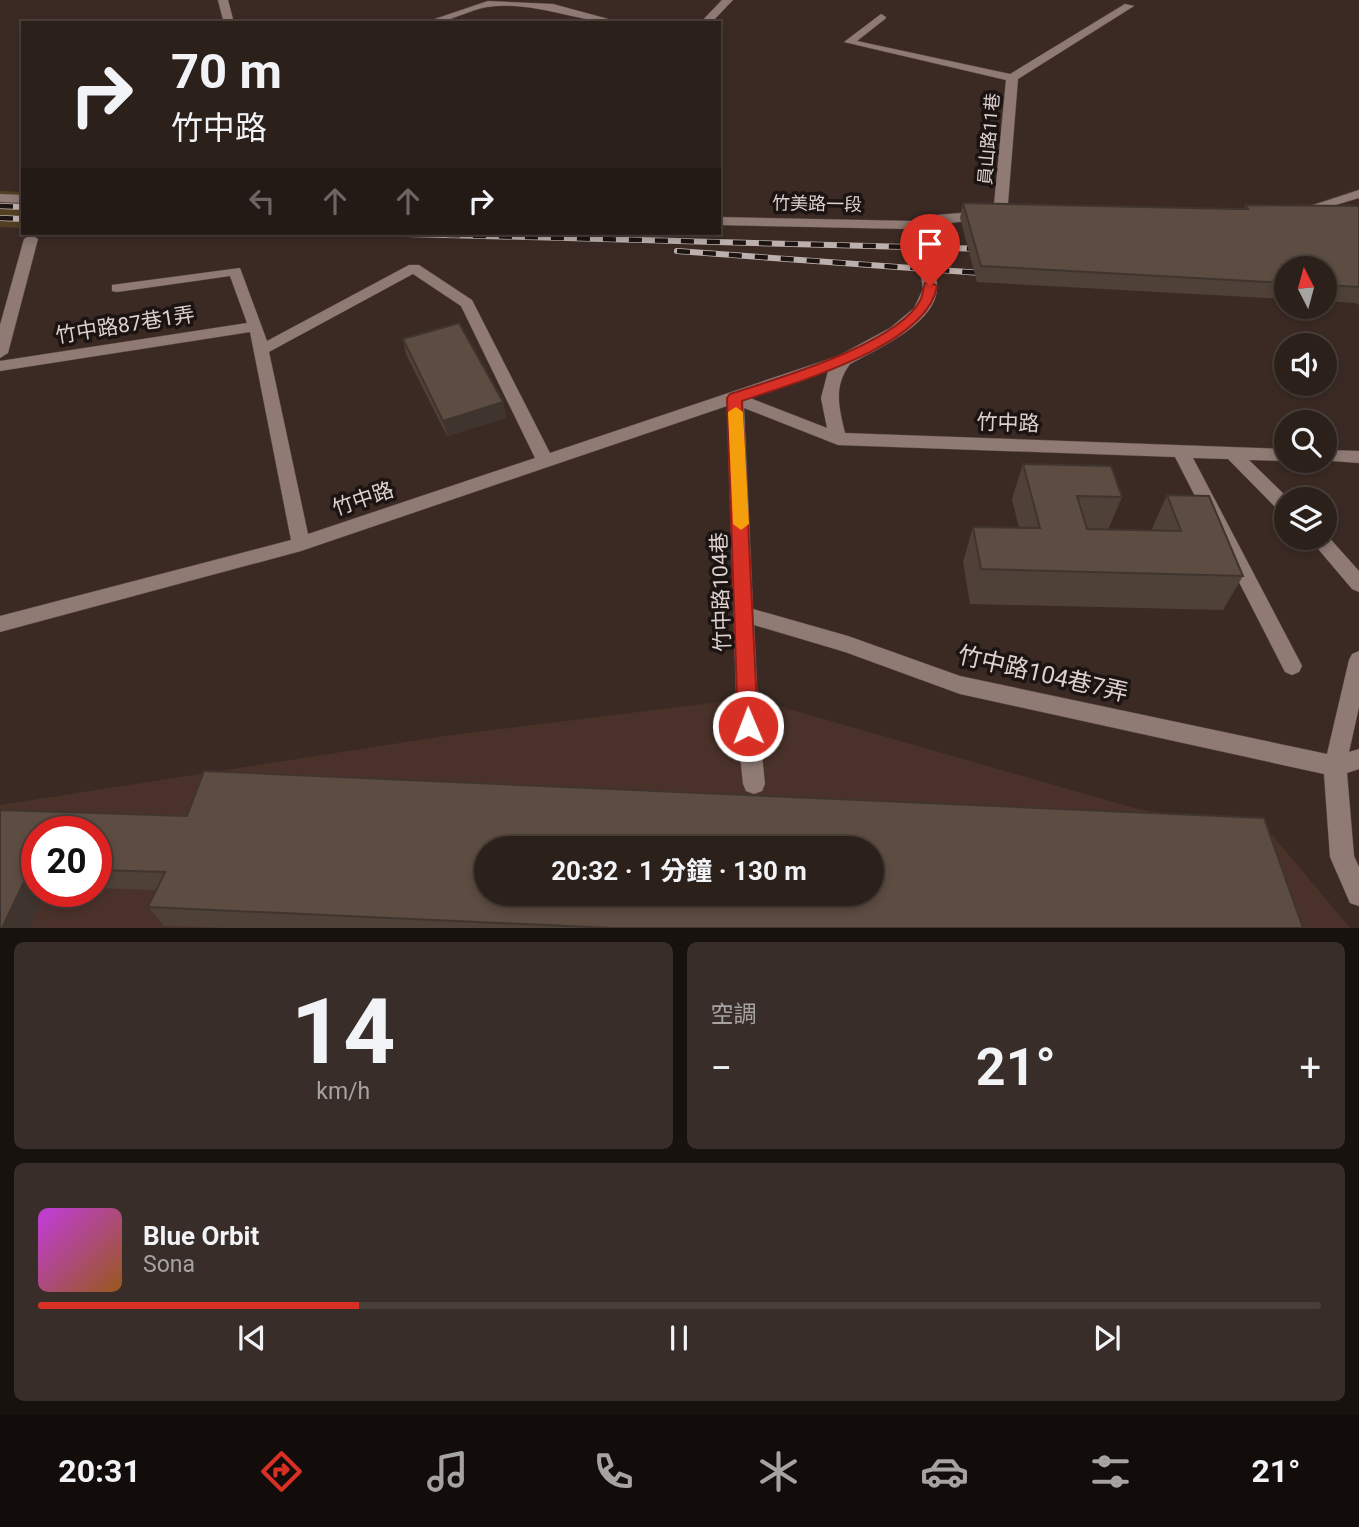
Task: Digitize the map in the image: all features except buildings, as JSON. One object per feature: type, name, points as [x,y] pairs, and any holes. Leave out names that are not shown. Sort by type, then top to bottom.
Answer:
[{"type":"street","points":[[223,0],[228,21]]},
{"type":"street","points":[[707,21],[728,0]]},
{"type":"street","points":[[440,19],[489,4],[523,2],[559,7],[611,21]]},
{"type":"street","name":"員山路11巷","points":[[1007,215],[1012,78],[1129,6]]},
{"type":"street","points":[[881,17],[849,42],[1012,78]]},
{"type":"street","points":[[1286,215],[1316,209],[1359,194]]},
{"type":"street","points":[[0,198],[21,199]]},
{"type":"street","name":"竹美路一段","points":[[721,222],[913,225],[957,217],[1007,215]]},
{"type":"street","name":"竹中路","points":[[0,624],[301,544],[844,360],[906,324],[928,299],[930,286],[913,225]]},
{"type":"street","points":[[0,353],[31,239]]},
{"type":"street","points":[[261,350],[414,268],[467,303],[545,460]]},
{"type":"street","points":[[117,288],[235,271],[256,326],[301,544]]},
{"type":"street","name":"竹中路87巷1弄","points":[[0,366],[256,326]]},
{"type":"street","points":[[838,439],[829,394],[830,376],[844,360]]},
{"type":"street","name":"竹中路","points":[[735,398],[838,439],[1274,455]]},
{"type":"street","name":"竹中路104巷","points":[[735,398],[746,615],[748,726],[754,784]]},
{"type":"street","points":[[1181,452],[1292,666]]},
{"type":"street","points":[[1232,453],[1274,495]]},
{"type":"street","points":[[1337,456],[1359,457]]},
{"type":"street","points":[[1329,550],[1359,584]]},
{"type":"street","name":"竹中路104巷7弄","points":[[746,615],[848,644],[960,685],[1335,766]]},
{"type":"street","points":[[1359,660],[1335,766],[1342,857],[1359,894]]},
{"type":"street","points":[[1335,766],[1359,759]]},
{"type":"shaded area","points":[[0,191],[21,192],[21,228],[0,227]]},
{"type":"shaded area","points":[[751,698],[1134,808],[1273,836],[1350,928],[0,928],[0,805],[445,736]]},
{"type":"railway","points":[[0,206],[21,207]]},
{"type":"railway","points":[[0,218],[21,219]]},
{"type":"railway","points":[[446,235],[988,249]]},
{"type":"railway","points":[[677,251],[995,274]]},
{"type":"slow traffic","points":[[736,412],[741,524]]},
{"type":"route","points":[[748,726],[746,615],[735,398],[844,360],[906,324],[928,299],[930,286]]}]
